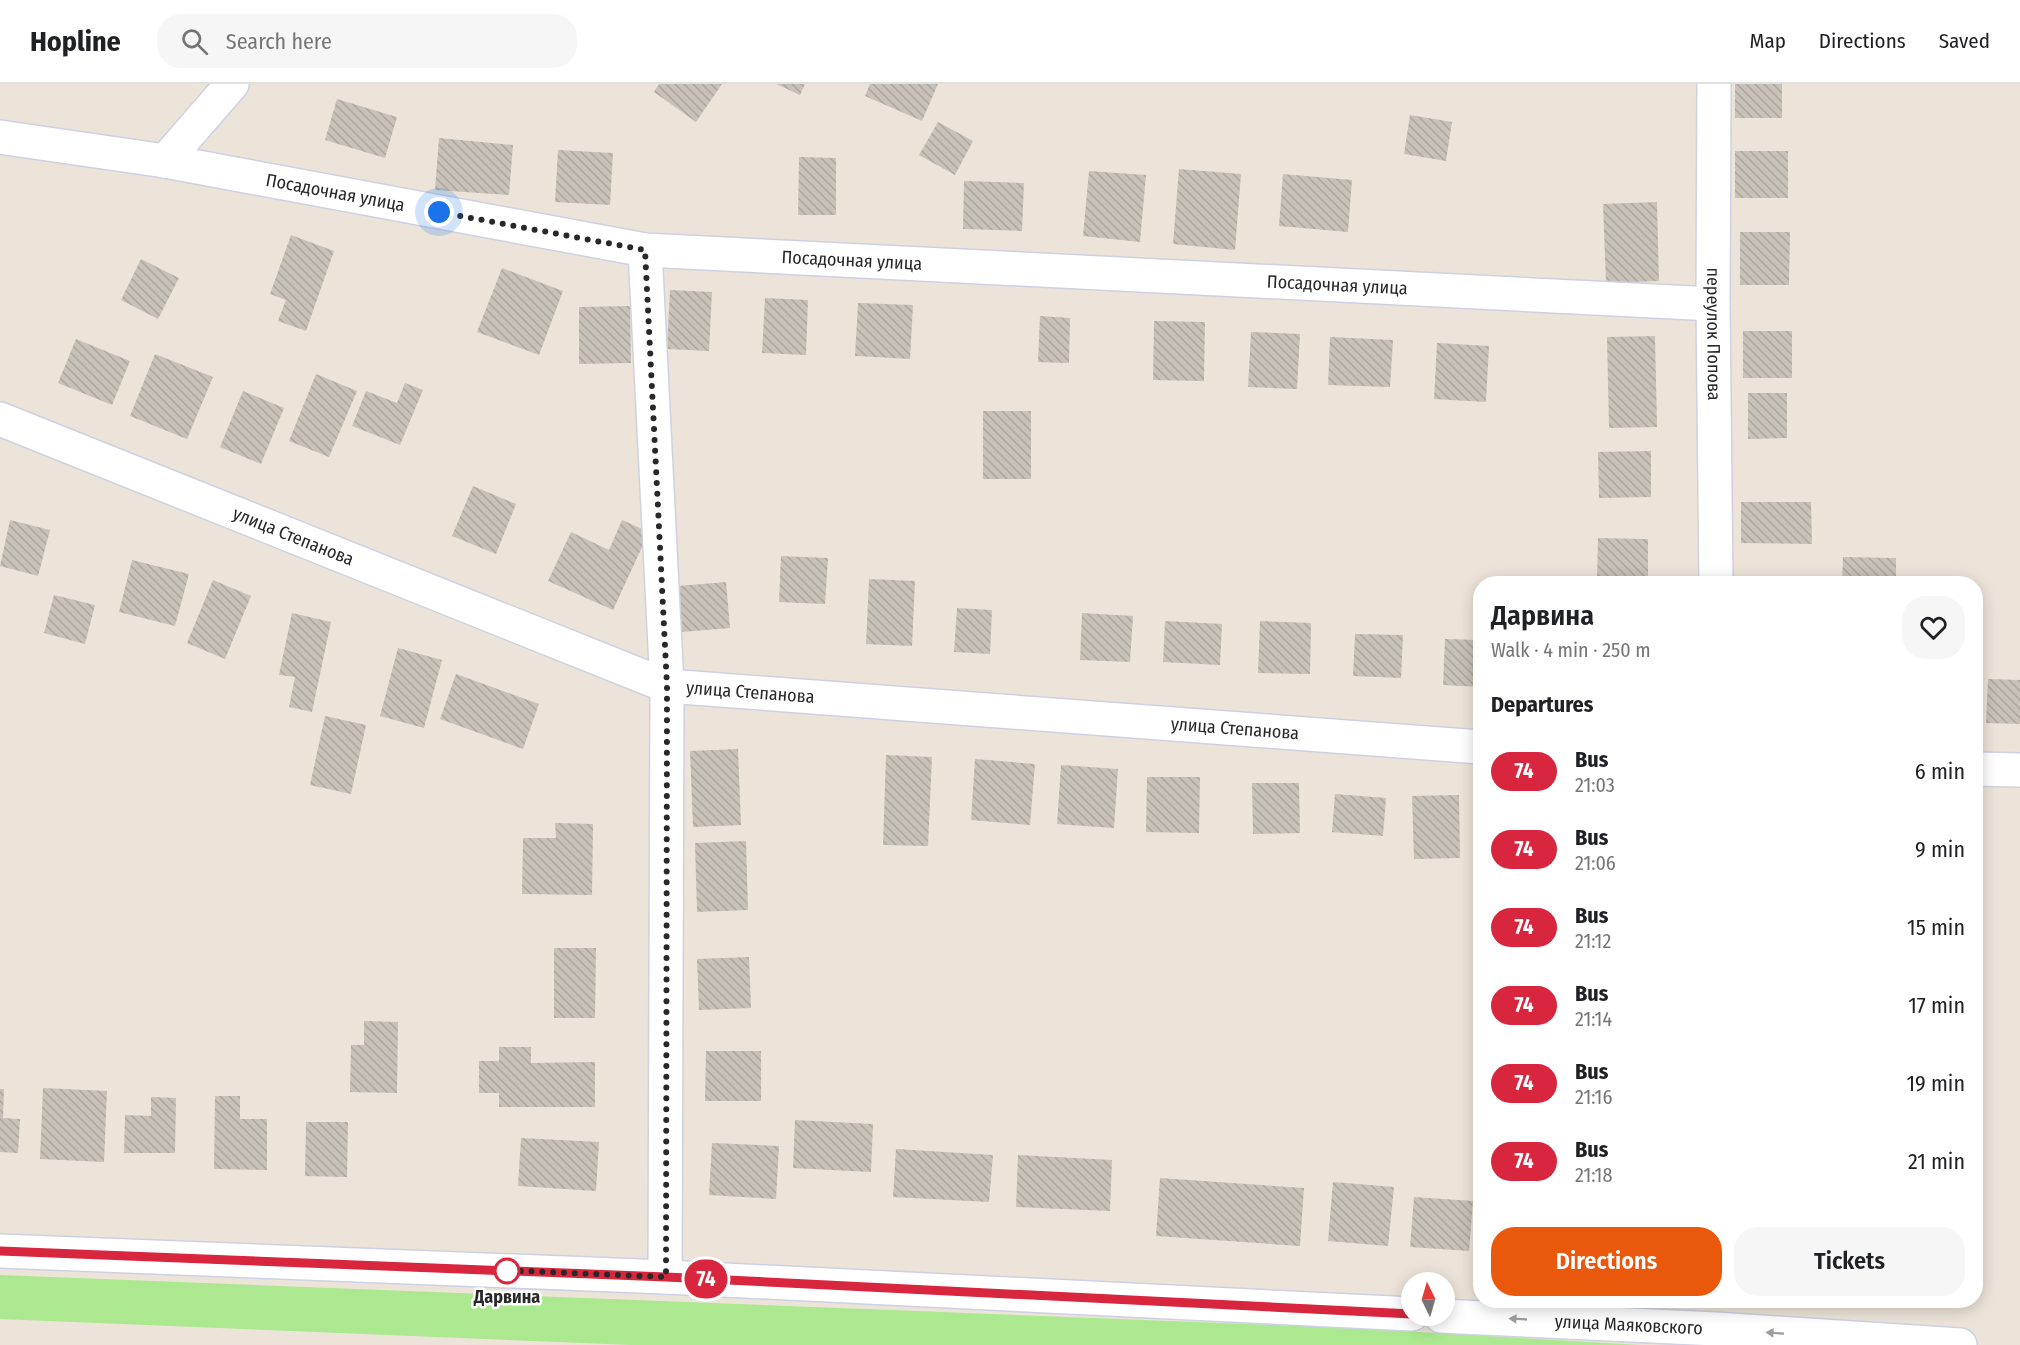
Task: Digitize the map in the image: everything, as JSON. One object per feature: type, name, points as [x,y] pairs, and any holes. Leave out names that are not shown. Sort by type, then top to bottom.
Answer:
[{"type":"street","points":[[165,160],[232,84]]},
{"type":"street","name":"переулок Попова","points":[[1714,84],[1713,304],[1716,576]]},
{"type":"street","name":"Посадочная улица","points":[[0,137],[165,160],[645,250],[1713,304]]},
{"type":"street","points":[[645,250],[667,686],[666,1277]]},
{"type":"street","name":"улица Степанова","points":[[0,419],[667,686],[1473,746]]},
{"type":"street","points":[[1983,769],[2020,770]]},
{"type":"street","points":[[0,1251],[666,1277],[1401,1313]]},
{"type":"street","name":"улица Маяковского","points":[[1455,1316],[1716,1315],[1960,1345]]},
{"type":"green space","points":[[0,1275],[1350,1328],[1640,1345],[632,1345],[0,1319]]},
{"type":"building","points":[[659,84],[722,84],[696,122],[654,92]]},
{"type":"building","points":[[776,84],[805,84],[800,95]]},
{"type":"building","points":[[870,84],[938,84],[922,121],[865,96]]},
{"type":"building","points":[[1735,84],[1782,84],[1782,118],[1735,118]]},
{"type":"building","points":[[337,99],[397,117],[385,158],[325,140]]},
{"type":"building","points":[[1410,115],[1452,122],[1446,161],[1404,154]]},
{"type":"building","points":[[938,122],[973,141],[955,175],[919,155]]},
{"type":"building","points":[[439,138],[513,145],[509,195],[435,190]]},
{"type":"building","points":[[558,150],[613,153],[610,205],[555,202]]},
{"type":"building","points":[[1735,151],[1788,151],[1788,198],[1735,198]]},
{"type":"building","points":[[799,157],[836,158],[836,215],[798,215]]},
{"type":"building","points":[[1179,169],[1241,174],[1235,250],[1173,244]]},
{"type":"building","points":[[1089,171],[1146,175],[1140,242],[1083,236]]},
{"type":"building","points":[[1283,174],[1352,180],[1348,232],[1279,226]]},
{"type":"building","points":[[964,181],[1024,183],[1022,231],[963,229]]},
{"type":"building","points":[[1657,202],[1659,281],[1606,283],[1603,204]]},
{"type":"building","points":[[1740,232],[1790,232],[1789,285],[1740,285]]},
{"type":"building","points":[[291,235],[334,251],[306,331],[278,321],[286,300],[270,294]]},
{"type":"building","points":[[141,259],[179,278],[158,319],[121,300]]},
{"type":"building","points":[[502,268],[563,291],[539,355],[477,332]]},
{"type":"building","points":[[670,290],[712,292],[709,351],[667,349]]},
{"type":"building","points":[[765,298],[808,300],[806,355],[762,353]]},
{"type":"building","points":[[858,303],[913,305],[910,359],[855,356]]},
{"type":"building","points":[[630,306],[631,363],[579,364],[579,307]]},
{"type":"building","points":[[1040,316],[1070,318],[1069,363],[1038,362]]},
{"type":"building","points":[[1154,321],[1205,322],[1204,381],[1153,380]]},
{"type":"building","points":[[1743,331],[1792,331],[1792,378],[1743,378]]},
{"type":"building","points":[[1251,332],[1300,334],[1297,389],[1248,387]]},
{"type":"building","points":[[1655,336],[1657,427],[1609,428],[1607,337]]},
{"type":"building","points":[[1330,337],[1393,340],[1390,387],[1328,385]]},
{"type":"building","points":[[76,339],[130,361],[112,405],[58,383]]},
{"type":"building","points":[[1437,343],[1489,346],[1486,402],[1434,399]]},
{"type":"building","points":[[155,354],[213,377],[187,439],[130,416]]},
{"type":"building","points":[[316,374],[357,391],[329,457],[289,441]]},
{"type":"building","points":[[405,383],[423,390],[400,445],[352,426],[366,391],[397,403]]},
{"type":"building","points":[[243,391],[284,408],[261,464],[220,447]]},
{"type":"building","points":[[1748,393],[1787,393],[1787,438],[1748,439]]},
{"type":"building","points":[[983,411],[1031,411],[1031,479],[983,479]]},
{"type":"building","points":[[1651,451],[1651,497],[1599,498],[1598,452]]},
{"type":"building","points":[[473,486],[516,504],[496,554],[452,536]]},
{"type":"building","points":[[1741,502],[1811,502],[1812,544],[1741,543]]},
{"type":"building","points":[[10,520],[50,530],[38,576],[0,566]]},
{"type":"building","points":[[622,520],[649,532],[613,610],[548,581],[571,532],[609,550]]},
{"type":"building","points":[[1598,538],[1648,539],[1648,576],[1597,576]]},
{"type":"building","points":[[781,556],[828,558],[825,604],[779,602]]},
{"type":"building","points":[[1843,557],[1896,558],[1896,576],[1842,576]]},
{"type":"building","points":[[132,560],[189,574],[175,626],[119,612]]},
{"type":"building","points":[[869,579],[915,581],[912,646],[866,644]]},
{"type":"building","points":[[213,580],[251,596],[225,659],[187,643]]},
{"type":"building","points":[[726,582],[730,628],[682,632],[678,586]]},
{"type":"building","points":[[54,595],[95,605],[85,644],[44,633]]},
{"type":"building","points":[[957,608],[992,610],[990,654],[954,652]]},
{"type":"building","points":[[292,613],[331,622],[312,712],[289,707],[295,677],[279,675]]},
{"type":"building","points":[[1082,613],[1133,616],[1130,662],[1080,660]]},
{"type":"building","points":[[1165,621],[1222,624],[1220,665],[1163,662]]},
{"type":"building","points":[[1260,621],[1311,623],[1310,674],[1258,673]]},
{"type":"building","points":[[1355,634],[1403,635],[1401,678],[1353,676]]},
{"type":"building","points":[[1445,639],[1473,640],[1473,687],[1443,685]]},
{"type":"building","points":[[398,648],[442,660],[424,728],[380,716]]},
{"type":"building","points":[[456,674],[539,704],[523,749],[440,719]]},
{"type":"building","points":[[1988,679],[2020,680],[2020,724],[1986,723]]},
{"type":"building","points":[[325,716],[366,725],[351,794],[310,785]]},
{"type":"building","points":[[738,749],[741,825],[693,827],[690,751]]},
{"type":"building","points":[[886,755],[932,757],[928,846],[883,845]]},
{"type":"building","points":[[975,759],[1035,764],[1030,825],[971,820]]},
{"type":"building","points":[[1061,765],[1118,769],[1114,828],[1057,824]]},
{"type":"building","points":[[1147,777],[1200,777],[1199,833],[1146,832]]},
{"type":"building","points":[[1252,783],[1299,783],[1300,833],[1253,834]]},
{"type":"building","points":[[1335,794],[1386,798],[1383,836],[1332,832]]},
{"type":"building","points":[[1459,795],[1460,858],[1414,859],[1412,796]]},
{"type":"building","points":[[555,823],[593,824],[592,895],[522,894],[523,838],[556,838]]},
{"type":"building","points":[[746,841],[748,910],[697,912],[695,843]]},
{"type":"building","points":[[554,948],[596,948],[595,1018],[554,1018]]},
{"type":"building","points":[[749,957],[751,1008],[699,1010],[697,959]]},
{"type":"building","points":[[364,1021],[398,1022],[397,1093],[350,1092],[351,1045],[364,1045]]},
{"type":"building","points":[[499,1047],[531,1047],[531,1063],[595,1062],[595,1107],[499,1107],[499,1093],[479,1093],[479,1061],[499,1061]]},
{"type":"building","points":[[706,1051],[761,1051],[761,1101],[705,1101]]},
{"type":"building","points":[[43,1088],[107,1091],[104,1162],[40,1159]]},
{"type":"building","points":[[0,1089],[4,1089],[3,1118],[20,1119],[18,1153],[0,1152]]},
{"type":"building","points":[[215,1096],[240,1096],[240,1119],[267,1119],[267,1170],[214,1169]]},
{"type":"building","points":[[151,1097],[176,1098],[175,1153],[124,1153],[125,1115],[151,1116]]},
{"type":"building","points":[[795,1120],[873,1124],[871,1172],[793,1168]]},
{"type":"building","points":[[306,1122],[348,1122],[347,1177],[305,1176]]},
{"type":"building","points":[[521,1138],[599,1142],[596,1191],[518,1186]]},
{"type":"building","points":[[712,1143],[779,1146],[776,1199],[709,1195]]},
{"type":"building","points":[[896,1149],[993,1155],[989,1202],[893,1197]]},
{"type":"building","points":[[1018,1155],[1112,1160],[1110,1211],[1016,1207]]},
{"type":"building","points":[[1160,1178],[1304,1188],[1300,1246],[1156,1236]]},
{"type":"building","points":[[1333,1182],[1394,1187],[1388,1246],[1328,1241]]},
{"type":"building","points":[[1414,1197],[1473,1201],[1469,1251],[1410,1247]]},
{"type":"bus line","name":"74","points":[[0,1251],[666,1277],[1401,1313]]},
{"type":"place","name":"Дарвина","points":[[507,1271]]},
{"type":"route","points":[[439,212],[645,250],[667,686],[666,1277],[499,1270],[507,1271]]}]
